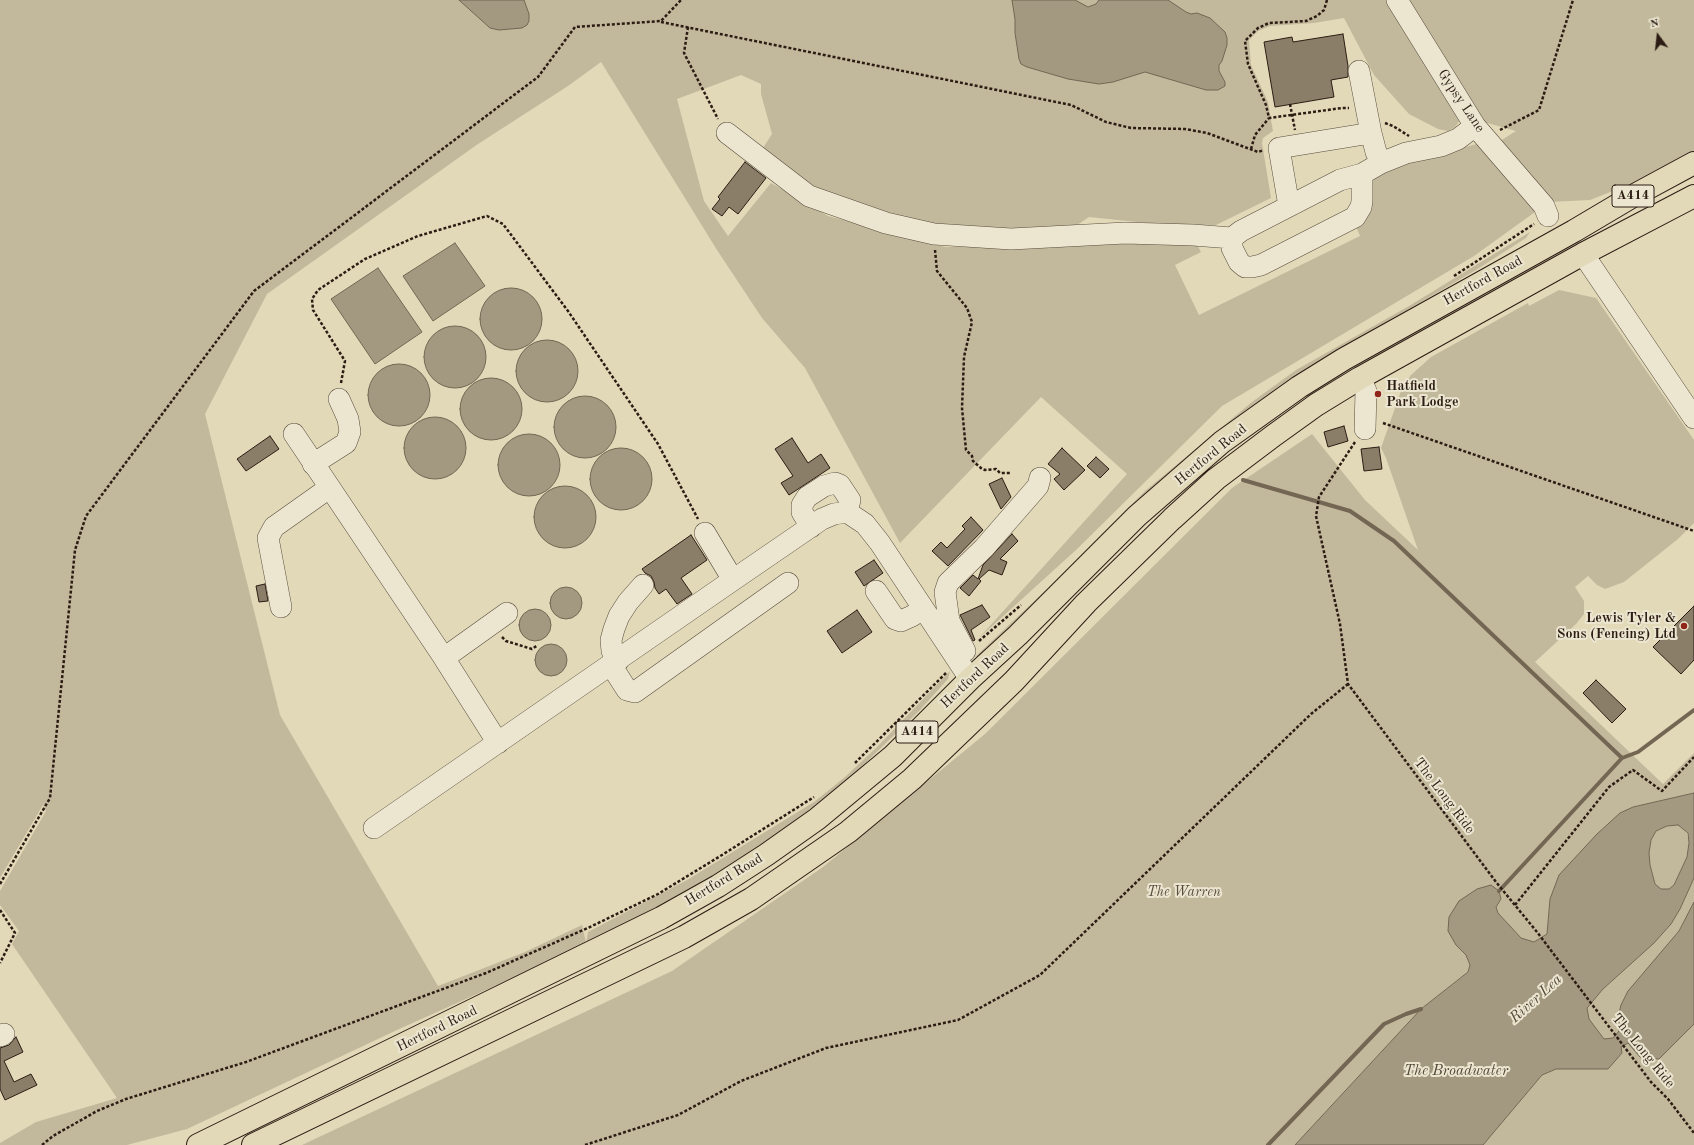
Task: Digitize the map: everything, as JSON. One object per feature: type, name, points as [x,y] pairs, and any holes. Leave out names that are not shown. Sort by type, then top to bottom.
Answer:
[{"type":"highway","name":"Hertford Road","points":[[198,1145],[661,918],[718,886],[817,819],[893,756],[1018,635],[1137,516],[1222,442],[1299,387],[1344,359],[1694,163]]},
{"type":"highway","name":"Hertford Road","points":[[253,1145],[684,937],[751,900],[848,832],[912,779],[1014,681],[1086,603],[1216,479],[1316,405],[1360,378],[1583,254],[1694,196]]},
{"type":"street","name":"Gypsy Lane","points":[[1397,0],[1480,131],[1544,206],[1548,216]]},
{"type":"street","points":[[1359,71],[1369,123],[1376,152],[1381,163]]},
{"type":"street","points":[[1289,206],[1288,146],[1369,123]]},
{"type":"street","points":[[727,133],[809,196],[886,224],[934,234],[1011,239],[1125,233],[1194,235],[1232,238],[1241,231],[1340,180],[1362,174],[1381,163],[1417,150],[1442,146],[1480,131]]},
{"type":"street","points":[[1232,238],[1232,248],[1239,262],[1245,267],[1252,268],[1349,221],[1355,218],[1361,207],[1362,174]]},
{"type":"street","points":[[1583,254],[1694,418]]},
{"type":"street","points":[[1360,378],[1366,391],[1365,423]]},
{"type":"street","points":[[313,464],[346,443],[350,432],[348,419],[339,399]]},
{"type":"street","points":[[294,434],[444,658],[498,743]]},
{"type":"street","points":[[962,657],[960,644],[949,621],[945,592],[948,583],[984,548],[1038,486],[1040,478]]},
{"type":"street","points":[[811,527],[802,512],[802,505],[808,497],[824,486],[835,483],[840,485],[850,500],[847,512]]},
{"type":"street","points":[[281,607],[268,538],[274,527],[329,488]]},
{"type":"street","points":[[374,828],[822,519],[834,514],[847,512],[865,524],[880,543],[923,609],[975,675]]},
{"type":"street","points":[[705,533],[733,580]]},
{"type":"street","points":[[643,585],[628,602],[619,616],[611,640],[614,663],[627,690],[635,692],[788,583]]},
{"type":"street","points":[[876,591],[895,618],[901,621],[923,609]]},
{"type":"street","points":[[444,658],[499,618]]},
{"type":"path","points":[[661,21],[680,0]]},
{"type":"path","points":[[1269,118],[1266,105],[1248,64],[1245,41],[1258,28],[1269,23],[1306,21],[1317,16],[1324,10],[1327,0]]},
{"type":"path","points":[[1480,131],[1539,110],[1573,0]]},
{"type":"path","points":[[0,884],[50,798],[75,550],[86,516],[254,291],[538,77],[575,27],[661,21],[1071,105],[1106,122],[1132,128],[1185,128],[1207,133],[1258,152],[1288,146],[1292,115],[1290,104]]},
{"type":"path","points":[[688,27],[684,53],[709,104],[727,133]]},
{"type":"path","points":[[1251,149],[1255,135],[1269,118],[1350,108],[1361,114],[1369,123],[1383,122],[1406,133],[1413,140],[1417,150]]},
{"type":"path","points":[[339,399],[345,361],[313,310],[312,299],[318,290],[372,256],[418,236],[487,216],[503,224],[568,311],[658,444],[705,533]]},
{"type":"path","points":[[1451,278],[1548,216]]},
{"type":"path","points":[[934,234],[937,271],[967,308],[972,322],[964,357],[962,408],[966,450],[972,456],[973,461],[982,469],[996,469],[1000,473],[1011,473]]},
{"type":"path","points":[[1365,423],[1694,531]]},
{"type":"path","name":"The Long Ride","points":[[1365,423],[1319,497],[1316,507],[1316,516],[1340,624],[1348,684],[1496,882],[1537,932],[1651,1082],[1668,1099],[1694,1133]]},
{"type":"path","points":[[852,765],[962,657],[1022,604]]},
{"type":"path","points":[[499,618],[506,641],[532,649],[538,645]]},
{"type":"path","points":[[585,1145],[678,1116],[741,1081],[826,1048],[958,1020],[1040,975],[1311,714],[1348,684]]},
{"type":"path","points":[[1515,905],[1609,787],[1633,770],[1662,791],[1694,757]]},
{"type":"path","points":[[42,1145],[53,1136],[97,1111],[126,1099],[246,1062],[486,973],[590,927],[658,894],[728,852],[818,794]]},
{"type":"path","points":[[0,910],[15,933],[0,963]]},
{"type":"green space","points":[[0,0],[1694,0],[1694,153],[1651,176],[1590,200],[1549,202],[1497,143],[1516,131],[1484,122],[1460,120],[1455,127],[1448,131],[1438,129],[1409,114],[1374,75],[1344,18],[1314,23],[1270,26],[1258,31],[1249,40],[1251,65],[1268,102],[1273,131],[1263,138],[1262,143],[1271,198],[1216,225],[1156,224],[1089,217],[1068,231],[938,228],[815,191],[761,151],[772,134],[761,94],[761,84],[741,75],[677,99],[704,201],[728,236],[771,183],[828,216],[945,247],[1195,241],[1201,252],[1175,265],[1199,315],[1360,236],[1355,224],[1368,185],[1375,176],[1396,164],[1477,144],[1535,212],[1474,256],[1222,406],[1076,550],[979,638],[1127,474],[1041,397],[900,543],[805,368],[762,318],[717,250],[601,62],[568,86],[478,144],[267,294],[205,414],[280,715],[438,986],[525,952],[582,925],[586,943],[588,932],[687,880],[814,802],[845,777],[877,747],[950,671],[948,679],[920,710],[852,776],[789,826],[708,880],[586,945],[397,1030],[187,1129],[127,1145],[0,1145],[0,1143],[36,1122],[117,1098],[12,944],[19,931],[0,905],[0,891],[46,811],[43,805],[0,878]]},
{"type":"green space","points":[[1530,232],[1526,238],[1476,270],[1322,360],[985,654],[975,657],[1048,588],[1145,491],[1252,402],[1296,370],[1409,306]]},
{"type":"green space","name":"The Warren","points":[[1559,290],[1596,298],[1694,440],[1694,523],[1678,539],[1624,582],[1605,589],[1597,585],[1588,576],[1575,587],[1584,601],[1584,614],[1576,624],[1535,662],[1663,784],[1694,753],[1694,793],[1633,807],[1550,899],[1547,934],[1534,942],[1521,938],[1498,913],[1496,907],[1501,899],[1499,891],[1456,945],[1466,955],[1470,965],[1468,972],[1421,1009],[1295,1145],[302,1145],[672,971],[823,867],[985,734],[1232,488],[1312,434],[1365,500],[1418,550],[1386,458],[1381,448],[1401,391],[1411,375],[1431,357],[1528,303],[1529,306]]},
{"type":"green space","points":[[1678,825],[1687,833],[1689,843],[1687,857],[1674,885],[1669,889],[1660,889],[1655,884],[1650,865],[1649,853],[1651,840],[1656,831],[1667,826]]},
{"type":"green space","points":[[1694,878],[1694,902],[1679,931],[1667,946],[1618,1018],[1619,1031],[1613,1038],[1604,1039],[1589,1019],[1587,1008],[1603,989],[1671,924],[1680,909]]},
{"type":"green space","points":[[1694,1024],[1694,1145],[1483,1145],[1542,1075],[1556,1069],[1608,1069],[1621,1047],[1628,1042],[1659,1059]]},
{"type":"water","points":[[459,0],[524,0],[529,14],[529,21],[527,25],[522,28],[499,30],[490,28]]},
{"type":"water","points":[[1012,0],[1075,0],[1088,7],[1096,4],[1099,0],[1168,0],[1186,12],[1191,14],[1197,13],[1210,18],[1225,32],[1227,45],[1222,61],[1219,65],[1219,71],[1225,82],[1225,86],[1218,90],[1206,90],[1145,72],[1113,82],[1099,84],[1068,79],[1027,67],[1021,64],[1019,59]]},
{"type":"water","points":[[455,243],[485,286],[433,321],[403,276]]},
{"type":"water","points":[[378,268],[422,332],[375,364],[331,299]]},
{"type":"water","points":[[511,288],[523,290],[533,297],[540,307],[542,319],[540,331],[533,341],[523,348],[511,350],[499,348],[489,341],[482,331],[480,319],[482,307],[489,297],[499,290]]},
{"type":"water","points":[[449,326],[461,326],[477,335],[484,345],[486,357],[484,369],[477,379],[461,388],[449,388],[438,383],[429,374],[424,363],[424,351],[429,340],[438,331]]},
{"type":"water","points":[[547,340],[564,345],[569,349],[573,354],[578,371],[573,388],[569,393],[564,397],[547,402],[530,397],[525,393],[521,388],[516,371],[521,354],[525,349],[530,345]]},
{"type":"water","points":[[399,364],[416,369],[421,373],[425,378],[430,395],[425,412],[421,417],[416,421],[399,426],[382,421],[377,417],[373,412],[368,395],[373,378],[377,373],[382,369]]},
{"type":"water","points":[[491,378],[503,380],[513,387],[520,397],[522,409],[520,421],[513,431],[503,438],[491,440],[479,438],[469,431],[462,421],[460,409],[462,397],[469,387],[479,380]]},
{"type":"water","points":[[585,396],[602,401],[607,405],[611,410],[616,427],[611,444],[607,449],[602,453],[585,458],[568,453],[563,449],[559,444],[554,427],[559,410],[563,405],[568,401]]},
{"type":"water","points":[[435,417],[452,422],[457,426],[461,431],[466,448],[461,465],[457,470],[452,474],[435,479],[418,474],[413,470],[409,465],[404,448],[409,431],[413,426],[418,422]]},
{"type":"water","points":[[529,434],[546,439],[551,443],[555,448],[560,465],[555,482],[551,487],[546,491],[529,496],[512,491],[507,487],[503,482],[498,465],[503,448],[507,443],[512,439]]},
{"type":"water","points":[[621,448],[638,453],[643,457],[647,462],[652,479],[647,496],[643,501],[638,505],[621,510],[604,505],[599,501],[595,496],[590,479],[595,462],[599,457],[604,453]]},
{"type":"water","points":[[565,486],[582,491],[587,495],[591,500],[596,517],[591,534],[587,539],[582,543],[565,548],[548,543],[543,539],[539,534],[534,517],[539,500],[543,495],[548,491]]},
{"type":"water","points":[[563,587],[569,587],[579,594],[582,603],[581,609],[575,616],[569,619],[563,619],[553,612],[550,606],[550,600],[557,590]]},
{"type":"water","points":[[532,609],[538,609],[548,616],[551,625],[550,631],[544,638],[538,641],[532,641],[522,634],[519,628],[519,622],[526,612]]},
{"type":"water","points":[[548,644],[554,644],[564,651],[567,660],[566,666],[560,673],[554,676],[548,676],[538,669],[535,663],[535,657],[542,647]]},
{"type":"water","name":"The Broadwater","points":[[1694,793],[1694,878],[1680,909],[1671,924],[1654,943],[1603,989],[1587,1008],[1589,1019],[1604,1039],[1613,1038],[1619,1031],[1618,1018],[1621,1005],[1628,991],[1679,931],[1694,902],[1694,1024],[1659,1059],[1640,1057],[1628,1043],[1621,1047],[1622,1053],[1608,1069],[1556,1069],[1542,1075],[1483,1145],[1295,1145],[1421,1009],[1468,972],[1470,965],[1466,955],[1456,945],[1448,931],[1449,917],[1459,901],[1477,889],[1491,885],[1499,891],[1501,899],[1496,907],[1498,913],[1521,938],[1534,942],[1547,934],[1550,899],[1559,875],[1597,834],[1620,813],[1633,807]],"holes":[[[1678,825],[1688,833],[1689,843],[1687,857],[1674,885],[1669,889],[1661,889],[1655,884],[1650,865],[1649,853],[1651,840],[1656,831],[1667,826]]]},
{"type":"building","points":[[1343,34],[1348,66],[1348,77],[1331,80],[1334,97],[1275,107],[1264,42],[1292,37],[1293,42]]},
{"type":"building","points":[[745,162],[766,178],[738,214],[729,207],[722,216],[712,209],[720,199],[718,197]]},
{"type":"building","points":[[1344,426],[1348,441],[1328,447],[1324,432]]},
{"type":"building","points":[[270,436],[279,449],[246,471],[237,459]]},
{"type":"building","points":[[792,438],[808,463],[821,454],[830,468],[789,495],[781,483],[793,476],[775,449]]},
{"type":"building","points":[[1379,447],[1382,469],[1364,471],[1361,449]]},
{"type":"building","points":[[1062,448],[1085,470],[1064,490],[1054,479],[1060,474],[1048,464]]},
{"type":"building","points":[[1096,457],[1109,469],[1100,478],[1087,466]]},
{"type":"building","points":[[1002,478],[1011,497],[1001,509],[989,484]]},
{"type":"building","points":[[971,517],[983,530],[948,566],[932,551],[941,542],[947,548],[965,529],[962,526]]},
{"type":"building","points":[[1012,534],[1018,541],[1000,559],[1007,562],[1002,575],[989,570],[979,579],[981,581],[969,596],[960,588],[973,575],[978,579],[983,565]]},
{"type":"building","points":[[691,535],[707,560],[681,578],[692,594],[677,604],[666,589],[659,594],[655,588],[651,576],[645,573],[642,569]]},
{"type":"building","points":[[874,560],[883,573],[864,586],[855,572]]},
{"type":"building","points":[[265,584],[268,601],[259,602],[256,586]]},
{"type":"building","points":[[982,605],[990,617],[971,630],[975,640],[973,641],[960,615]]},
{"type":"building","name":"Lewis Tyler & Sons (Fencing) Ltd","points":[[1694,606],[1694,660],[1681,674],[1653,647]]},
{"type":"building","points":[[857,610],[872,632],[842,653],[827,631]]},
{"type":"building","name":"Lewis Tyler & Sons (Fencing) Ltd","points":[[1596,680],[1626,709],[1612,723],[1583,693]]},
{"type":"building","points":[[16,1037],[23,1052],[4,1061],[14,1082],[31,1074],[37,1085],[5,1100],[0,1089],[0,1048],[9,1045]]},
{"type":"waterway","points":[[1243,480],[1350,511],[1394,541],[1622,758]]},
{"type":"waterway","points":[[1499,891],[1622,758],[1638,752],[1694,710]]},
{"type":"waterway","points":[[1268,1145],[1384,1024],[1421,1009]]},
{"type":"place","name":"Hatfield Park Lodge","points":[[1378,394]]},
{"type":"place","name":"Lewis Tyler & Sons (Fencing) Ltd","points":[[1684,626]]},
{"type":"water label","name":"River Lea","points":[[1536,999]]}]
